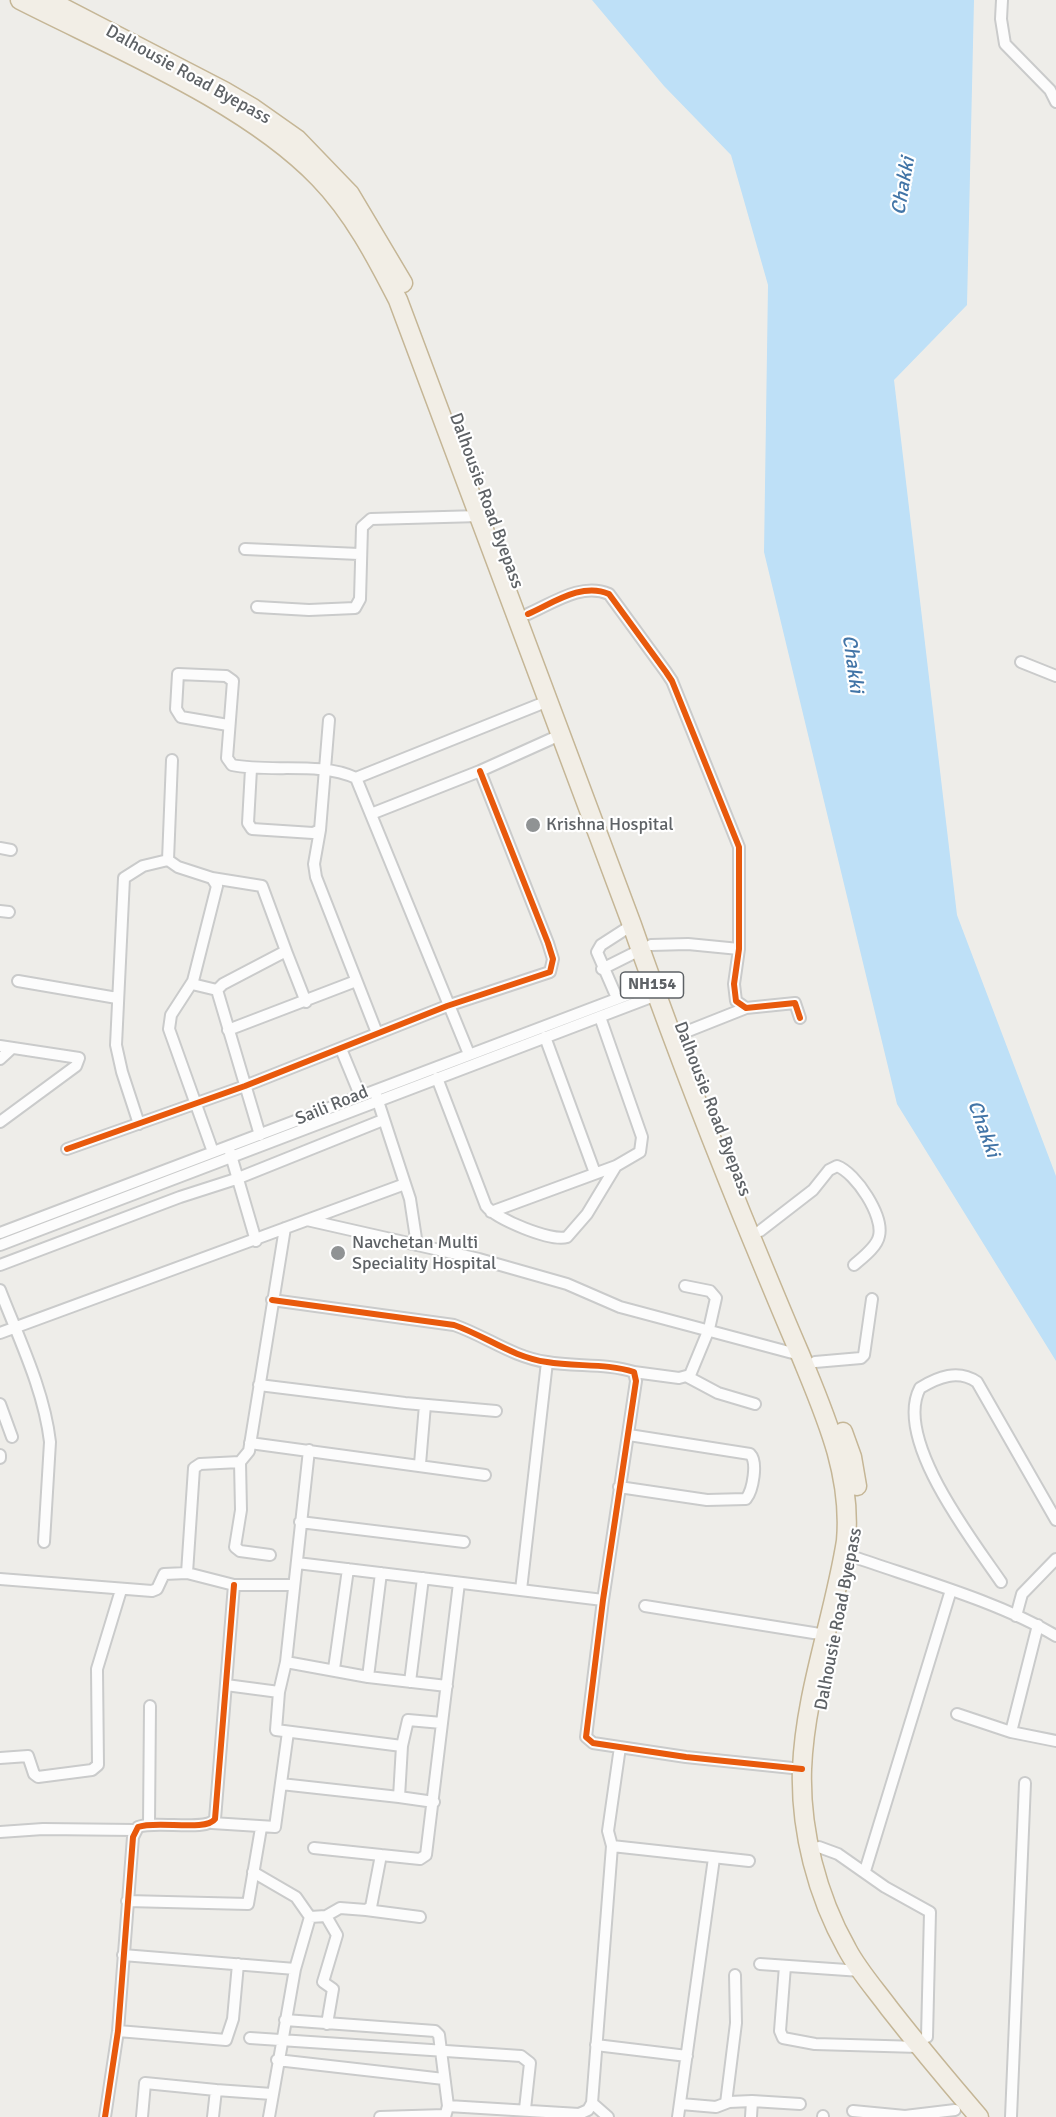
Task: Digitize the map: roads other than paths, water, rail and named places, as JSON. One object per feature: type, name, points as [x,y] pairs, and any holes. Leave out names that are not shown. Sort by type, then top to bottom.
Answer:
[{"type":"highway","name":"NH154","points":[[20,0],[234,112],[291,151],[320,178],[360,230],[398,300],[632,925],[645,947]]},
{"type":"highway","name":"Dalhousie Road Byepass","points":[[48,0],[253,108],[297,139],[350,194],[390,257],[412,304],[528,615],[660,988],[683,1033],[808,1358],[852,1457],[860,1519],[855,1557],[824,1693],[815,1749],[813,1811],[819,1846],[831,1888],[852,1935],[923,2042],[993,2117]]},
{"type":"highway","name":"NH154","points":[[660,988],[808,1358],[833,1435],[848,1500],[846,1541],[813,1694],[802,1769],[804,1811],[817,1875],[836,1927],[861,1971],[923,2042],[945,2078],[979,2117]]},
{"type":"street","points":[[1002,0],[1000,19],[1005,44],[1053,90],[1056,102]]},
{"type":"street","points":[[257,607],[309,610],[355,608],[360,599],[359,554],[362,527],[371,519],[480,516]]},
{"type":"street","points":[[245,549],[359,554]]},
{"type":"street","points":[[528,615],[580,591],[601,590],[609,594],[672,681],[736,835],[740,863],[739,950],[735,995],[741,1007],[746,1008]]},
{"type":"street","points":[[1021,662],[1056,676]]},
{"type":"street","points":[[228,725],[181,717],[176,709],[178,674],[203,674],[231,678],[234,686],[228,725],[229,764],[251,769],[325,770],[356,778],[548,701]]},
{"type":"street","points":[[329,720],[320,831],[314,870],[377,1033]]},
{"type":"street","points":[[371,814],[480,771],[560,735]]},
{"type":"street","points":[[168,860],[172,760]]},
{"type":"street","points":[[251,769],[248,823],[252,829],[320,831]]},
{"type":"street","points":[[67,1149],[245,1086],[447,1006],[545,975],[553,967],[548,943],[480,771]]},
{"type":"street","points":[[356,778],[447,1006],[469,1054]]},
{"type":"street","points":[[139,1124],[118,1058],[117,998],[124,878],[143,866],[168,860],[178,867],[212,878],[262,886],[306,1002]]},
{"type":"street","points":[[212,878],[216,881],[216,891],[192,984],[171,1015],[170,1029],[213,1152]]},
{"type":"street","points":[[617,998],[602,969],[598,947],[632,925]]},
{"type":"street","points":[[602,969],[645,947],[688,944],[739,950]]},
{"type":"street","points":[[217,990],[223,984],[286,951]]},
{"type":"street","points":[[18,981],[117,998]]},
{"type":"street","points":[[228,1030],[356,981]]},
{"type":"street","points":[[192,984],[217,990]]},
{"type":"street","points":[[0,1245],[600,1017],[660,988]]},
{"type":"street","name":"Saili Road","points":[[0,1233],[617,998],[660,988]]},
{"type":"street","points":[[217,990],[260,1135]]},
{"type":"street","points":[[683,1033],[746,1008],[795,1003],[800,1018]]},
{"type":"street","points":[[491,1212],[616,1166],[640,1152],[642,1137],[600,1017]]},
{"type":"street","points":[[546,1038],[595,1173]]},
{"type":"street","points":[[0,1046],[72,1055],[79,1058],[78,1063],[0,1122]]},
{"type":"street","points":[[0,1059],[12,1048]]},
{"type":"street","points":[[341,1049],[360,1095]]},
{"type":"street","points":[[437,1078],[491,1212],[554,1238],[567,1237],[587,1214],[616,1166]]},
{"type":"street","points":[[375,1089],[377,1102],[405,1184],[417,1245]]},
{"type":"street","points":[[0,1265],[180,1197],[236,1179],[383,1120]]},
{"type":"street","points":[[228,1146],[256,1241]]},
{"type":"street","points":[[760,1231],[813,1190],[829,1170],[837,1166],[843,1168],[857,1182],[871,1203],[879,1230],[877,1240],[854,1265]]},
{"type":"street","points":[[0,1333],[256,1241],[405,1184]]},
{"type":"street","points":[[307,1220],[417,1245],[567,1284],[620,1307],[709,1329],[808,1358],[861,1358],[872,1299]]},
{"type":"street","points":[[270,1555],[240,1551],[235,1548],[241,1510],[240,1462],[249,1451],[285,1228]]},
{"type":"street","points":[[685,1286],[714,1293],[716,1304],[709,1329],[688,1377]]},
{"type":"street","points":[[0,1290],[15,1327],[49,1429],[44,1542]]},
{"type":"street","points":[[272,1300],[454,1325],[479,1335],[513,1354],[547,1362],[688,1377],[718,1393],[755,1404]]},
{"type":"street","points":[[521,1590],[547,1362]]},
{"type":"street","points":[[634,1372],[636,1381],[629,1435],[603,1600],[586,1737],[593,1743],[802,1769]]},
{"type":"street","points":[[1001,1582],[940,1490],[923,1451],[915,1421],[920,1388],[956,1374],[964,1374],[977,1382],[1056,1521]]},
{"type":"street","points":[[259,1385],[425,1405],[496,1410]]},
{"type":"street","points":[[0,1404],[12,1437]]},
{"type":"street","points":[[420,1464],[425,1405]]},
{"type":"street","points":[[620,1487],[707,1500],[746,1499],[751,1490],[754,1461],[750,1454],[629,1435]]},
{"type":"street","points":[[250,1443],[420,1464],[485,1475]]},
{"type":"street","points":[[309,1450],[286,1662],[274,1728],[288,1732],[402,1746]]},
{"type":"street","points":[[187,1573],[194,1468],[200,1464],[240,1462]]},
{"type":"street","points":[[300,1522],[464,1542]]},
{"type":"street","points":[[855,1557],[951,1590],[1038,1625],[1056,1636]]},
{"type":"street","points":[[1016,1616],[1022,1594],[1056,1559]]},
{"type":"street","points":[[297,1563],[603,1600]]},
{"type":"street","points":[[334,1669],[348,1569]]},
{"type":"street","points":[[0,1579],[121,1590],[155,1590],[164,1574],[187,1573],[234,1586],[294,1585]]},
{"type":"street","points":[[368,1677],[381,1573]]},
{"type":"street","points":[[411,1682],[423,1578]]},
{"type":"street","points":[[314,1848],[424,1857],[434,1802],[459,1583]]},
{"type":"street","points":[[212,1823],[216,1814],[234,1586]]},
{"type":"street","points":[[0,1758],[27,1755],[34,1774],[38,1777],[92,1770],[98,1765],[97,1669],[121,1590]]},
{"type":"street","points":[[865,1870],[951,1590]]},
{"type":"street","points":[[645,1606],[826,1635]]},
{"type":"street","points":[[1011,1732],[1038,1625]]},
{"type":"street","points":[[286,1662],[368,1677],[447,1686]]},
{"type":"street","points":[[226,1685],[279,1692]]},
{"type":"street","points":[[150,1706],[150,1824]]},
{"type":"street","points":[[957,1714],[1011,1732],[1056,1741]]},
{"type":"street","points":[[399,1797],[402,1746],[408,1720],[442,1723]]},
{"type":"street","points":[[0,1832],[43,1829],[135,1830],[150,1824],[212,1823],[261,1828],[275,1827],[288,1732]]},
{"type":"street","points":[[380,2117],[525,2109],[556,2115],[582,2114],[588,2110],[591,2103],[612,1846],[608,1831],[620,1747]]},
{"type":"street","points":[[1011,2117],[1025,1783]]},
{"type":"street","points":[[281,1784],[434,1802]]},
{"type":"street","points":[[126,1901],[248,1904],[261,1828]]},
{"type":"street","points":[[105,2117],[118,2031],[126,1901],[135,1830]]},
{"type":"street","points":[[612,1846],[749,1861]]},
{"type":"street","points":[[784,1966],[780,2031],[783,2038],[815,2044],[923,2042],[930,1912],[885,1887],[865,1870],[819,1846]]},
{"type":"street","points":[[366,1910],[371,1907],[381,1855]]},
{"type":"street","points":[[678,2117],[714,1858]]},
{"type":"street","points":[[253,1872],[296,1897],[310,1917]]},
{"type":"street","points":[[310,1917],[326,1916],[340,1908],[420,1917]]},
{"type":"street","points":[[326,1916],[337,1935],[323,1982],[333,1989],[327,2024]]},
{"type":"street","points":[[268,2117],[280,2041],[295,1969],[310,1917]]},
{"type":"street","points":[[123,1955],[295,1969]]},
{"type":"street","points":[[118,2031],[226,2040],[233,2019],[238,1964]]},
{"type":"street","points":[[760,1964],[861,1971]]},
{"type":"street","points":[[719,2109],[736,2023],[735,1975]]},
{"type":"street","points":[[285,2020],[435,2031],[439,2035],[446,2113]]},
{"type":"street","points":[[250,2038],[527,2058],[530,2063],[525,2109]]},
{"type":"street","points":[[596,2045],[687,2056]]},
{"type":"street","points":[[277,2060],[444,2079]]},
{"type":"street","points":[[853,2111],[905,2117],[955,2114],[945,2078]]},
{"type":"street","points":[[142,2117],[145,2083],[272,2094]]},
{"type":"street","points":[[213,2117],[216,2090]]},
{"type":"street","points":[[681,2104],[719,2109],[752,2101],[800,2104]]},
{"type":"street","points":[[751,2117],[752,2101]]},
{"type":"street","points":[[591,2103],[608,2117]]},
{"type":"water","name":"Chakki","points":[[592,0],[974,0],[967,305],[894,380],[957,915],[1056,1176],[1056,1361],[897,1104],[764,552],[768,285],[731,155],[664,86]]},
{"type":"place","name":"Krishna Hospital","points":[[533,825]]},
{"type":"place","name":"Navchetan Multi Speciality Hospital","points":[[338,1253]]}]
